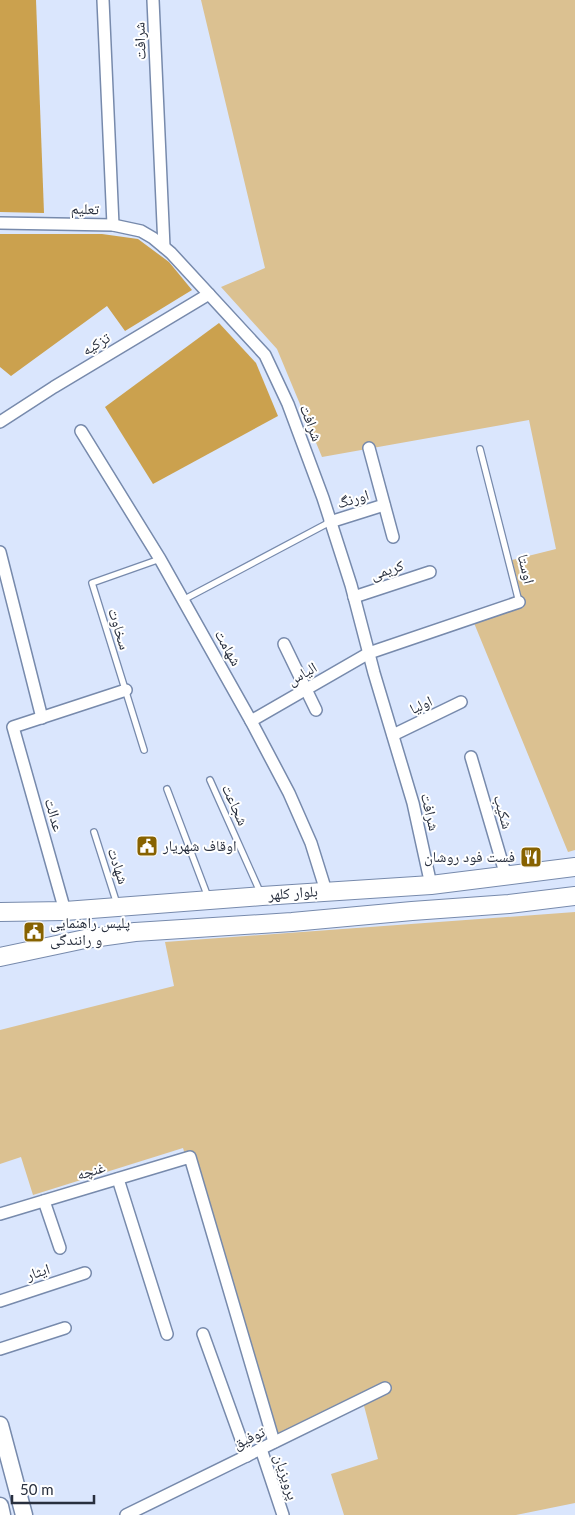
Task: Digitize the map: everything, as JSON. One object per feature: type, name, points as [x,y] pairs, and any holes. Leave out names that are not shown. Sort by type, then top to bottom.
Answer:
[{"type":"main road","name":"بلوار کلهر","points":[[5,913],[65,911],[431,885],[575,867]]},
{"type":"main road","name":"بلوار کلهر","points":[[0,957],[85,939],[135,932],[292,922],[509,904],[575,896]]},
{"type":"main road","points":[[0,1425],[24,1515]]},
{"type":"main road","points":[[0,1506],[2,1515]]},
{"type":"street","points":[[103,0],[113,225]]},
{"type":"street","name":"شرافت","points":[[153,0],[164,247],[265,355],[288,404],[330,522],[354,597],[368,653],[413,803],[431,885]]},
{"type":"street","name":"تعلیم","points":[[0,223],[113,225],[140,231],[154,238],[164,247]]},
{"type":"street","name":"تزکیه","points":[[0,422],[54,387],[209,294]]},
{"type":"street","name":"شهامت","points":[[80,431],[160,559],[251,721],[289,793],[311,843],[326,891]]},
{"type":"street","points":[[369,448],[393,537]]},
{"type":"street","name":"اورنگ","points":[[330,522],[384,505]]},
{"type":"street","points":[[0,552],[42,718],[126,690]]},
{"type":"street","name":"کریمی","points":[[354,597],[430,572]]},
{"type":"street","name":"اوستا","points":[[368,653],[518,602]]},
{"type":"street","points":[[284,644],[316,710]]},
{"type":"street","name":"الیاس","points":[[251,721],[368,653]]},
{"type":"street","name":"اولیا","points":[[393,735],[461,702]]},
{"type":"street","name":"عدالت","points":[[42,718],[13,727],[65,911]]},
{"type":"street","name":"شکیب","points":[[471,757],[506,876]]},
{"type":"street","name":"غنچه","points":[[0,1214],[190,1157],[274,1442]]},
{"type":"street","points":[[118,1178],[167,1334]]},
{"type":"street","points":[[44,1201],[60,1248]]},
{"type":"street","name":"ایثار","points":[[0,1300],[85,1273]]},
{"type":"street","points":[[0,1349],[65,1328]]},
{"type":"street","points":[[203,1334],[247,1456]]},
{"type":"street","name":"توفیق","points":[[126,1515],[385,1388]]},
{"type":"street","name":"پرویزیان","points":[[261,1449],[282,1515]]},
{"type":"lane","name":"اوستا","points":[[480,449],[518,602]]},
{"type":"lane","points":[[183,600],[330,522]]},
{"type":"lane","name":"سخاوت","points":[[144,750],[92,583],[160,559]]},
{"type":"lane","name":"شجاعت","points":[[210,780],[262,896]]},
{"type":"lane","points":[[167,789],[209,901]]},
{"type":"lane","name":"شهادت","points":[[94,832],[118,906]]},
{"type":"shaded area","points":[[0,0],[36,0],[44,213],[0,212]]},
{"type":"shaded area","points":[[201,0],[575,0],[575,850],[568,852],[474,623],[524,607],[512,560],[556,549],[529,420],[322,457],[277,349],[221,287],[265,268]]},
{"type":"shaded area","points":[[0,234],[102,234],[138,239],[169,262],[192,290],[125,331],[107,306],[11,376],[0,367]]},
{"type":"shaded area","points":[[219,323],[256,363],[278,416],[153,484],[105,407]]},
{"type":"shaded area","points":[[575,912],[575,1503],[516,1515],[344,1515],[331,1474],[378,1459],[363,1402],[273,1437],[183,1148],[33,1195],[21,1157],[0,1164],[0,1030],[174,986],[165,942]]},
{"type":"place","name":"اوقاف شهریار","points":[[147,846]]},
{"type":"place","name":"فست فود روشان","points":[[531,857]]},
{"type":"place","name":"پلیس راهنمایی و رانندگی","points":[[34,932]]}]
